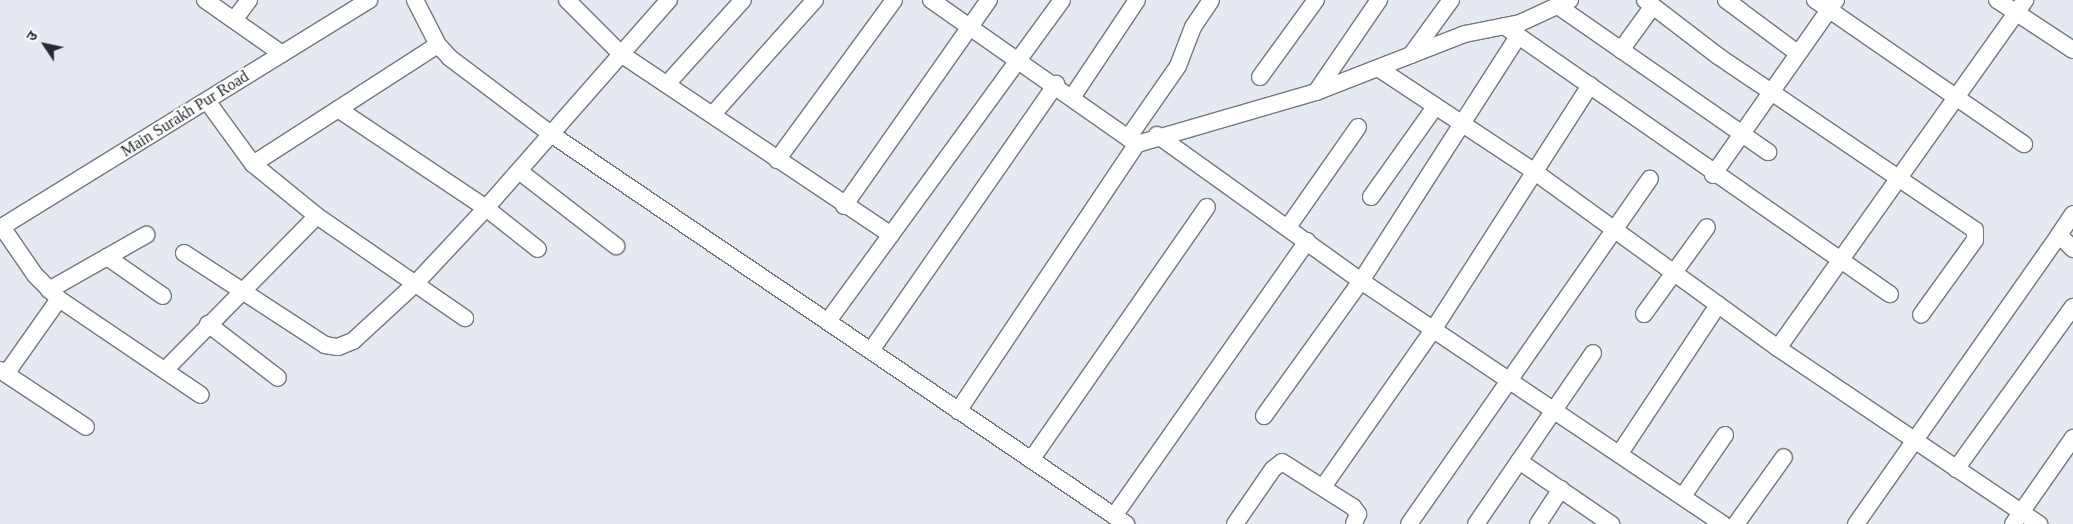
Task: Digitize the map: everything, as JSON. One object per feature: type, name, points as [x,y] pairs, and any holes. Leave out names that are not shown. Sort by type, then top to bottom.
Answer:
[{"type":"street","points":[[205,0],[282,54]]},
{"type":"street","points":[[234,20],[249,0]]},
{"type":"street","name":"Main Surakh Pur Road","points":[[1,228],[369,0]]},
{"type":"street","points":[[415,0],[438,45],[551,134],[872,349],[958,411],[1120,520],[1307,241]]},
{"type":"street","points":[[567,0],[621,54],[713,114],[844,206],[891,235]]},
{"type":"street","points":[[184,253],[246,290],[325,344],[338,346],[353,341],[416,284],[519,171],[669,0]]},
{"type":"street","points":[[667,84],[743,0]]},
{"type":"street","points":[[713,114],[815,0]]},
{"type":"street","points":[[777,160],[894,0]]},
{"type":"street","points":[[931,0],[1019,58],[1133,141],[1316,92],[1465,34],[1504,26],[1534,17],[1558,2],[1621,50],[1768,152]]},
{"type":"street","points":[[844,206],[989,0]]},
{"type":"street","points":[[828,321],[1062,0]]},
{"type":"street","points":[[1073,96],[1138,0]]},
{"type":"street","points":[[958,411],[1133,141],[1178,66],[1193,27],[1211,0]]},
{"type":"street","points":[[1260,76],[1316,0]]},
{"type":"street","points":[[1316,92],[1378,0]]},
{"type":"street","points":[[1410,55],[1451,0]]},
{"type":"street","points":[[1726,0],[1796,52]]},
{"type":"street","points":[[1815,0],[1832,5],[2024,144]]},
{"type":"street","points":[[1997,0],[2020,6],[2073,50]]},
{"type":"street","points":[[1621,50],[1649,3],[1977,234],[1922,315]]},
{"type":"street","points":[[1713,175],[1796,52],[1832,5]]},
{"type":"street","points":[[1778,348],[2020,6]]},
{"type":"street","points":[[1504,26],[1590,85],[1713,175],[1839,262],[1890,294]]},
{"type":"street","points":[[1264,416],[1361,281],[1459,123],[1518,36]]},
{"type":"street","points":[[254,164],[438,45]]},
{"type":"street","points":[[1378,68],[1532,170],[1778,348],[1916,440],[2017,518],[2039,524]]},
{"type":"street","points":[[872,349],[1056,84]]},
{"type":"street","points":[[1323,487],[1433,330],[1532,170],[1590,85]]},
{"type":"street","points":[[207,101],[254,164],[317,216],[465,318]]},
{"type":"street","points":[[1371,196],[1435,107]]},
{"type":"street","points":[[338,109],[486,208],[538,250]]},
{"type":"street","points":[[1288,227],[1358,127]]},
{"type":"street","points":[[1157,136],[1288,227],[1361,281],[1620,453],[1723,524]]},
{"type":"street","points":[[519,171],[616,246]]},
{"type":"street","points":[[1409,524],[1507,378],[1650,180]]},
{"type":"street","points":[[1031,460],[1207,207]]},
{"type":"street","points":[[1856,524],[2073,214]]},
{"type":"street","points":[[165,370],[208,324],[246,290],[317,216]]},
{"type":"street","points":[[1644,314],[1707,227]]},
{"type":"street","points":[[1,228],[54,294],[201,395]]},
{"type":"street","points":[[86,427],[3,372],[54,294],[107,257],[146,235]]},
{"type":"street","points":[[2059,235],[2073,249]]},
{"type":"street","points":[[107,257],[163,296]]},
{"type":"street","points":[[1620,453],[1718,305]]},
{"type":"street","points":[[1956,469],[2073,307]]},
{"type":"street","points":[[208,324],[278,378]]},
{"type":"street","points":[[1476,524],[1593,353]]},
{"type":"street","points":[[1683,496],[1725,435]]},
{"type":"street","points":[[2017,518],[2073,438]]},
{"type":"street","points":[[1736,524],[1784,457]]},
{"type":"street","points":[[1519,460],[1612,524]]},
{"type":"street","points":[[1235,524],[1278,464],[1290,465],[1353,508],[1358,514],[1354,524]]},
{"type":"street","points":[[1538,524],[1562,490]]}]
